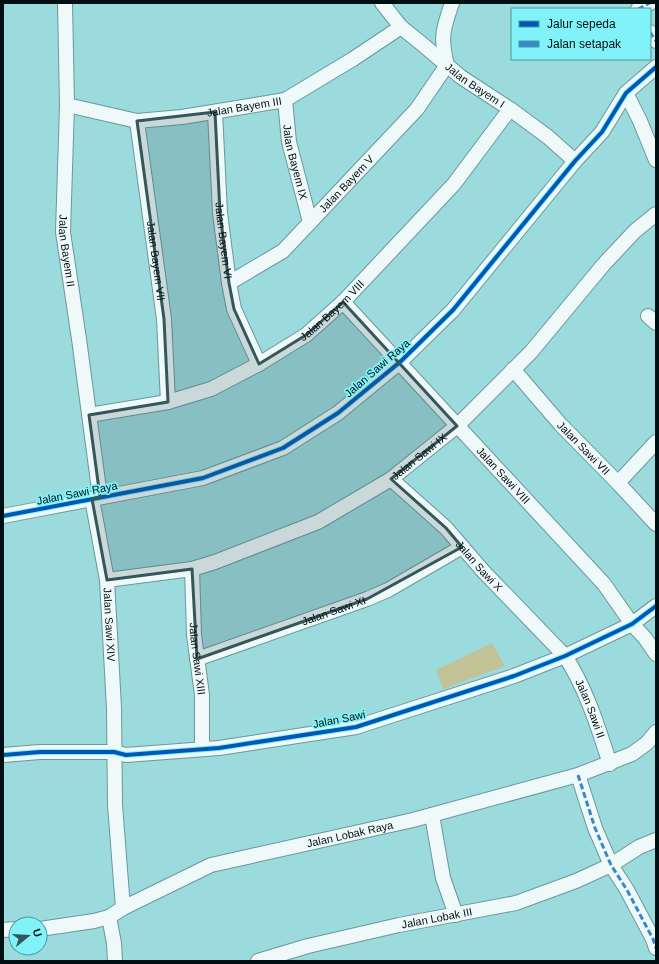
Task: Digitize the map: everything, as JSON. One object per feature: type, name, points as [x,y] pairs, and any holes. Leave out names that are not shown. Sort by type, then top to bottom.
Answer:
[{"type":"street","name":"Jalan Bayem II","points":[[65,3],[67,106],[63,232],[90,415],[96,498]]},
{"type":"street","name":"Jalan Bayem I","points":[[382,3],[401,27],[461,77],[510,109],[548,137],[574,161]]},
{"type":"street","points":[[447,65],[443,47],[444,27],[452,3]]},
{"type":"street","points":[[640,8],[650,3]]},
{"type":"street","name":"Jalan Bayem III","points":[[67,106],[138,121],[182,117],[285,100],[353,59],[401,27]]},
{"type":"street","name":"Jalan Bayem V","points":[[229,283],[283,251],[417,109],[447,65]]},
{"type":"street","name":"Jalan Sawi Raya","points":[[3,516],[203,478],[283,448],[338,413],[400,362],[453,310],[574,161],[602,132],[626,93],[656,67]]},
{"type":"street","points":[[626,93],[656,160]]},
{"type":"street","name":"Jalan Bayem IX","points":[[285,100],[289,142],[310,222]]},
{"type":"street","name":"Jalan Bayem VIII","points":[[90,415],[168,402],[211,389],[259,364],[306,335],[343,302],[454,184],[510,109]]},
{"type":"street","name":"Jalan Bayem VI","points":[[215,112],[220,213],[229,283],[234,309],[259,364]]},
{"type":"street","name":"Jalan Bayem VII","points":[[138,121],[164,318],[168,402]]},
{"type":"street","name":"Jalan Sawi IX","points":[[107,580],[192,569],[215,562],[318,522],[391,479],[457,426],[530,352],[604,264],[635,231],[656,214]]},
{"type":"street","name":"Jalan Sawi VIII","points":[[343,302],[604,584],[632,624],[645,638],[656,654]]},
{"type":"street","name":"Jalan Sawi VII","points":[[513,369],[562,425],[656,524]]},
{"type":"street","points":[[618,483],[656,442]]},
{"type":"street","name":"Jalan Sawi X","points":[[391,479],[446,528],[483,571],[564,656]]},
{"type":"street","name":"Jalan Sawi XIV","points":[[96,498],[107,580],[114,708],[115,805],[122,908]]},
{"type":"street","name":"Jalan Sawi XI","points":[[197,659],[367,599],[388,590],[462,547]]},
{"type":"street","name":"Jalan Sawi XIII","points":[[192,569],[194,635],[202,695],[202,749]]},
{"type":"street","name":"Jalan Sawi","points":[[3,755],[40,752],[114,752],[126,754],[219,748],[356,727],[514,676],[564,656],[632,624],[656,606]]},
{"type":"street","name":"Jalan Sawi II","points":[[564,656],[575,671],[586,695],[610,764]]},
{"type":"street","name":"Jalan Lobak Raya","points":[[48,928],[94,921],[109,917],[122,908],[211,865],[432,815],[578,775],[610,764],[632,754],[646,743],[656,732]]},
{"type":"street","points":[[578,775],[595,828],[611,865],[627,890],[653,939],[656,948]]},
{"type":"street","points":[[432,815],[443,878],[456,915]]},
{"type":"street","name":"Jalan Lobak III","points":[[258,961],[308,946],[399,925],[516,903],[576,881],[611,865],[640,847],[656,840]]},
{"type":"street","points":[[109,917],[114,943],[115,961]]},
{"type":"highlighted area","points":[[215,112],[220,213],[229,283],[234,309],[259,364],[306,335],[343,302],[457,426],[391,479],[446,528],[462,547],[367,599],[197,659],[192,569],[107,580],[92,499],[100,497],[89,415],[168,402],[164,319],[137,121]]},
{"type":"green space","points":[[492,643],[505,666],[443,689],[436,670]]},
{"type":"marked path","points":[[640,8],[650,3]]},
{"type":"marked path","points":[[651,34],[656,41]]},
{"type":"marked path","points":[[578,775],[595,828],[611,865],[627,890],[653,939],[656,948]]},
{"type":"cycle path","points":[[3,516],[203,478],[283,448],[338,413],[400,362],[453,310],[575,161],[602,132],[626,93],[656,67]]},
{"type":"cycle path","points":[[3,755],[40,752],[114,752],[126,755],[219,748],[356,727],[514,676],[565,656],[632,624],[656,606]]}]
